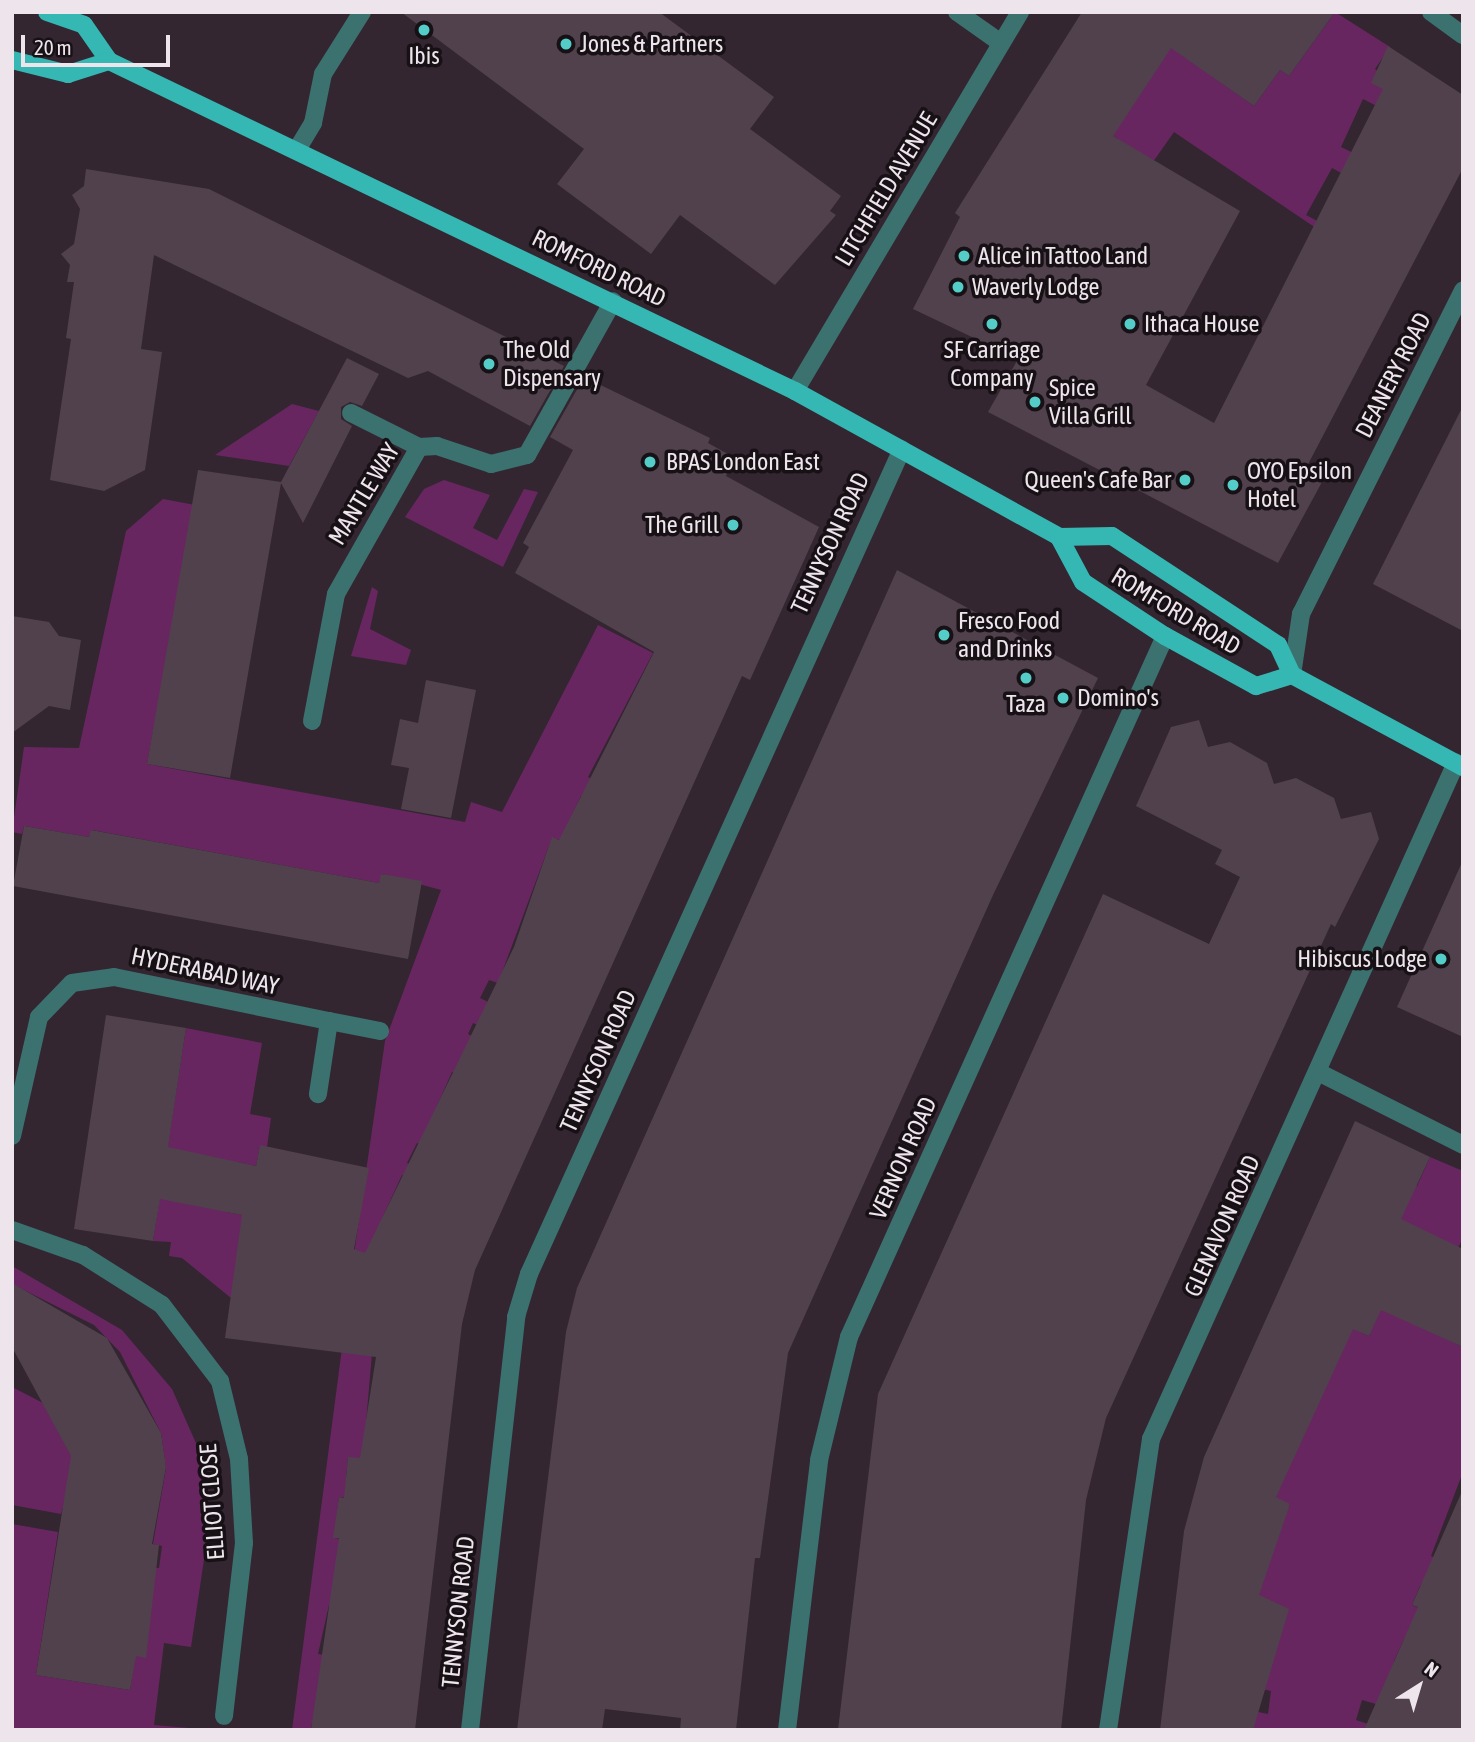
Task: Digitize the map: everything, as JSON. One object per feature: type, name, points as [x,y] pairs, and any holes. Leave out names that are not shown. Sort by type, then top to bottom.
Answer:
[{"type":"main road","points":[[12,60],[68,74],[109,61],[84,25],[47,12]]},
{"type":"main road","name":"ROMFORD ROAD","points":[[109,61],[298,148],[795,391],[1059,537],[1112,536],[1278,645],[1292,675],[1256,687],[1165,636],[1083,582],[1059,537]]},
{"type":"main road","points":[[1292,675],[1460,765]]},
{"type":"street","points":[[298,148],[313,123],[323,75],[362,12]]},
{"type":"street","points":[[957,12],[1001,43]]},
{"type":"street","name":"LITCHFIELD AVENUE","points":[[795,391],[1020,12]]},
{"type":"street","points":[[1431,12],[1463,35]]},
{"type":"street","name":"DEANERY ROAD","points":[[1292,675],[1301,614],[1463,290]]},
{"type":"street","name":"MANTLE WAY","points":[[312,721],[336,594],[419,447],[437,446],[491,464],[527,455],[613,302]]},
{"type":"street","points":[[351,413],[419,447]]},
{"type":"street","name":"TENNYSON ROAD","points":[[470,1730],[514,1331],[529,1274],[902,449]]},
{"type":"street","name":"VERNON ROAD","points":[[787,1730],[819,1460],[849,1337],[1165,636]]},
{"type":"street","name":"GLENAVON ROAD","points":[[1108,1730],[1151,1439],[1460,765]]},
{"type":"street","name":"HYDERABAD WAY","points":[[12,1136],[38,1017],[72,983],[114,977],[380,1031]]},
{"type":"street","points":[[318,1094],[329,1021]]},
{"type":"street","points":[[1318,1072],[1463,1145]]},
{"type":"street","name":"ELLIOT CLOSE","points":[[12,1230],[83,1255],[162,1305],[220,1381],[239,1459],[244,1543],[224,1716]]},
{"type":"shaded area","points":[[1164,12],[1213,77],[1254,106],[1280,70],[1289,76],[1335,12],[1390,47],[1375,69],[1416,100],[1406,121],[1363,99],[1341,147],[1385,168],[1373,190],[1332,168],[1306,215],[1349,238],[1344,247],[1174,132],[1070,280],[1118,139],[1113,136]]},
{"type":"shaded area","points":[[292,404],[319,411],[289,466],[215,455]]},
{"type":"shaded area","points":[[444,480],[490,495],[473,528],[497,540],[524,489],[538,492],[503,567],[405,517],[424,489]]},
{"type":"shaded area","points":[[163,499],[195,505],[147,764],[465,822],[471,802],[502,812],[598,625],[653,653],[588,777],[628,796],[581,796],[560,840],[552,838],[498,983],[489,980],[480,998],[527,1021],[487,1029],[473,1023],[468,1034],[479,1040],[476,1084],[452,1072],[436,1108],[445,1155],[417,1143],[407,1163],[453,1183],[448,1196],[402,1175],[384,1214],[363,1458],[348,1458],[346,1478],[387,1502],[339,1497],[334,1538],[381,1544],[374,1611],[329,1605],[318,1654],[343,1658],[361,1729],[312,1723],[311,1730],[292,1730],[353,1264],[231,1298],[182,1258],[169,1256],[171,1242],[153,1241],[186,1028],[262,1043],[250,1114],[271,1118],[267,1147],[260,1146],[256,1166],[237,1162],[227,1212],[345,1235],[353,1261],[385,1041],[441,890],[382,874],[379,883],[92,830],[89,837],[24,826],[22,834],[12,832],[24,747],[79,748],[126,531]]},
{"type":"shaded area","points":[[372,587],[378,591],[370,629],[411,650],[406,665],[351,656]]},
{"type":"shaded area","points":[[1430,1157],[1463,1171],[1463,1237],[1423,1328],[1463,1347],[1463,1472],[1431,1556],[1463,1571],[1420,1586],[1412,1605],[1433,1614],[1404,1639],[1394,1661],[1390,1708],[1362,1700],[1356,1720],[1386,1730],[1253,1730],[1219,1704],[1268,1714],[1271,1691],[1257,1688],[1232,1597],[1290,1505],[1269,1494],[1328,1317],[1369,1336],[1398,1218],[1392,1175],[1417,1186]]},
{"type":"shaded area","points":[[12,1266],[122,1330],[172,1389],[199,1450],[206,1546],[191,1647],[164,1643],[154,1725],[212,1730],[12,1730],[12,1524],[58,1532],[36,1675],[130,1690],[149,1567],[159,1568],[162,1546],[153,1544],[166,1468],[161,1433],[120,1352],[94,1325],[12,1284]]},
{"type":"shaded area","points":[[12,1387],[43,1403],[75,1463],[61,1514],[12,1505]]},
{"type":"building","points":[[401,12],[659,12],[774,97],[750,129],[841,196],[830,211],[836,215],[775,285],[680,215],[651,254],[557,184],[584,149]]},
{"type":"building","points":[[1082,12],[1335,12],[1289,76],[1280,70],[1254,106],[1171,48],[1113,136],[1240,211],[1146,385],[1214,423],[1383,89],[1371,83],[1388,46],[1463,95],[1463,168],[1304,472],[1322,482],[1278,563],[988,412],[1018,359],[913,309],[960,217],[955,213]]},
{"type":"building","points":[[86,169],[209,189],[564,366],[530,426],[428,371],[408,378],[154,255],[141,349],[162,352],[145,470],[104,491],[50,480],[71,339],[66,338],[74,282],[67,282],[70,265],[61,254],[74,244],[80,209],[72,195],[84,186]]},
{"type":"building","points":[[347,358],[379,374],[362,406],[350,402],[341,407],[341,419],[352,426],[303,523],[281,483],[230,778],[147,764],[198,470],[281,482]]},
{"type":"building","points":[[584,377],[710,438],[708,443],[735,458],[726,476],[819,527],[750,680],[742,676],[475,1270],[462,1324],[415,1730],[311,1730],[339,1538],[333,1538],[339,1497],[344,1498],[348,1457],[360,1458],[376,1357],[225,1338],[242,1215],[160,1199],[153,1241],[74,1229],[106,1015],[186,1028],[168,1147],[256,1166],[260,1145],[369,1168],[354,1249],[365,1253],[514,947],[552,837],[559,840],[654,652],[515,573],[529,547],[523,543],[573,450],[550,437]]},
{"type":"building","points":[[1463,406],[1463,631],[1373,584]]},
{"type":"building","points":[[897,570],[1098,678],[993,895],[788,1353],[760,1558],[755,1558],[736,1730],[680,1730],[681,1718],[605,1709],[602,1730],[517,1730],[566,1332],[577,1288]]},
{"type":"building","points":[[12,616],[49,622],[59,636],[81,640],[70,710],[49,706],[12,733]]},
{"type":"building","points":[[426,680],[476,690],[451,818],[401,809],[409,768],[391,765],[400,719],[418,723]]},
{"type":"building","points":[[1199,720],[1208,747],[1230,742],[1267,763],[1274,784],[1296,778],[1334,798],[1341,819],[1371,812],[1379,839],[1335,927],[1331,924],[1106,1418],[1086,1500],[1061,1730],[838,1730],[878,1394],[1103,894],[1209,944],[1240,877],[1215,864],[1222,850],[1136,806],[1171,727]]},
{"type":"building","points":[[24,826],[89,837],[91,830],[379,883],[381,874],[422,881],[408,959],[13,886]]},
{"type":"building","name":"Hibiscus Lodge","points":[[1463,860],[1463,1037],[1397,1007]]},
{"type":"building","points":[[1355,1121],[1430,1157],[1401,1219],[1463,1249],[1463,1347],[1381,1310],[1369,1336],[1353,1329],[1276,1497],[1290,1504],[1259,1595],[1289,1609],[1253,1730],[1160,1730],[1184,1531],[1204,1457]]},
{"type":"building","points":[[12,1283],[107,1338],[161,1433],[166,1467],[152,1544],[159,1545],[146,1658],[136,1656],[130,1690],[36,1675],[71,1456],[12,1347]]},
{"type":"building","points":[[1463,1489],[1463,1730],[1364,1730],[1418,1607],[1412,1605]]},
{"type":"place","name":"Ibis","points":[[424,30]]},
{"type":"place","name":"Jones & Partners","points":[[566,44]]},
{"type":"place","name":"Alice in Tattoo Land","points":[[964,256]]},
{"type":"place","name":"Waverly Lodge","points":[[958,287]]},
{"type":"place","name":"SF Carriage Company","points":[[992,324]]},
{"type":"place","name":"Ithaca House","points":[[1130,324]]},
{"type":"place","name":"The Old Dispensary","points":[[489,364]]},
{"type":"place","name":"Spice Villa Grill","points":[[1035,402]]},
{"type":"place","name":"BPAS London East","points":[[650,462]]},
{"type":"place","name":"Queen's Cafe Bar","points":[[1185,480]]},
{"type":"place","name":"OYO Epsilon Hotel","points":[[1233,485]]},
{"type":"place","name":"The Grill","points":[[733,525]]},
{"type":"place","name":"Fresco Food and Drinks","points":[[944,635]]},
{"type":"place","name":"Taza","points":[[1026,678]]},
{"type":"place","name":"Domino's","points":[[1063,698]]},
{"type":"place","name":"Hibiscus Lodge","points":[[1441,959]]}]
